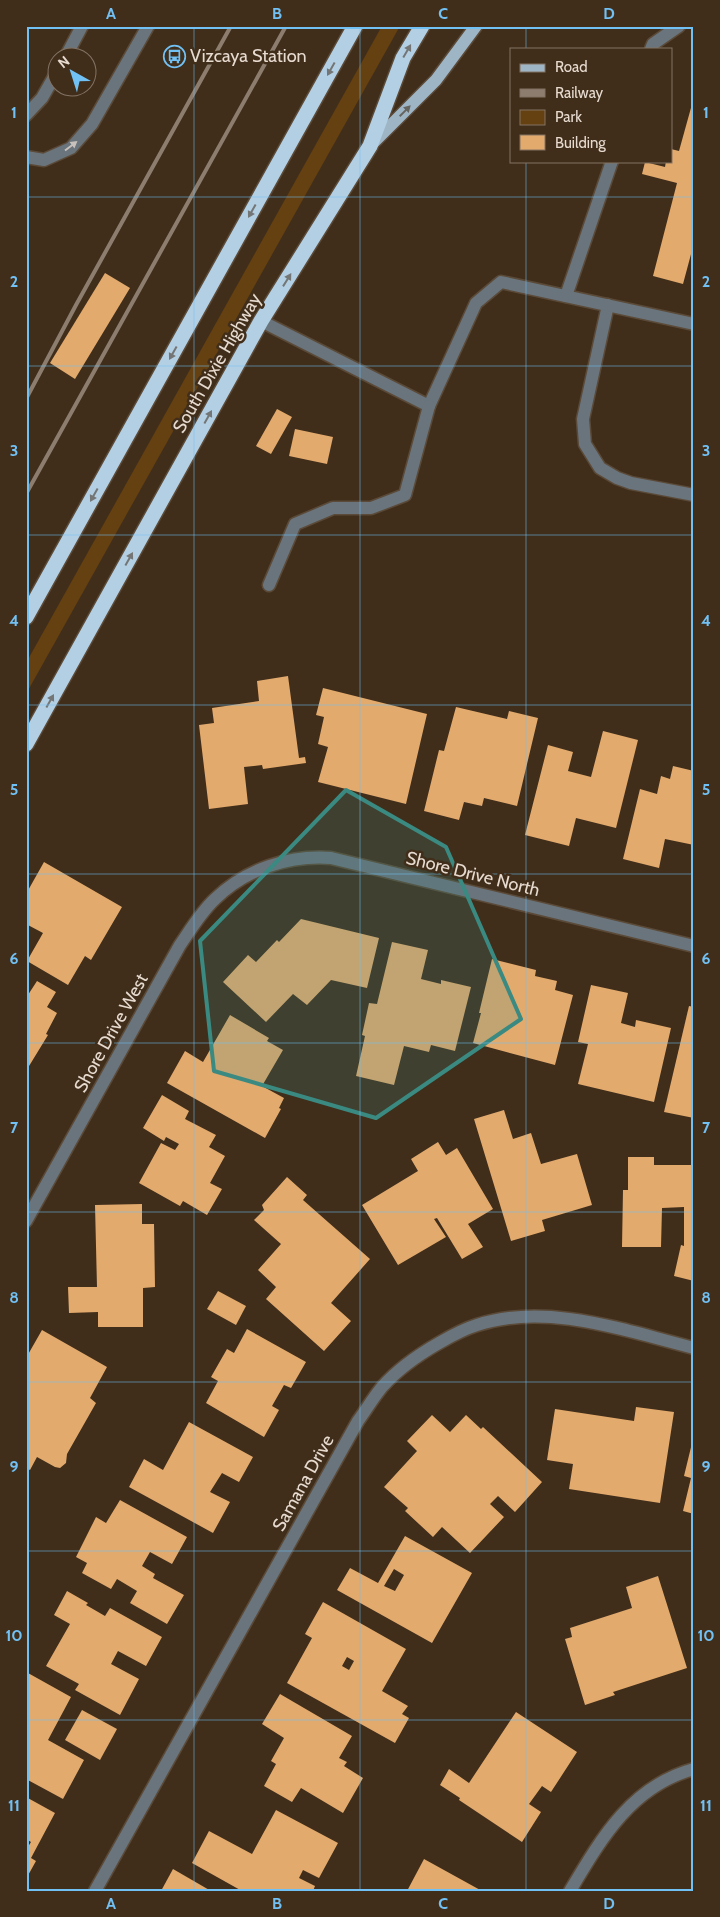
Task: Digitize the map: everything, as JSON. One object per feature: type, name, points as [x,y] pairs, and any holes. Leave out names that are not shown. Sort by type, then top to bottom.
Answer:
[{"type":"highway","points":[[26,617],[355,26]]},
{"type":"highway","points":[[370,146],[403,58],[422,26]]},
{"type":"highway","name":"South Dixie Highway","points":[[26,744],[261,321],[370,146]]},
{"type":"main road","name":"South Dixie Highway","points":[[370,146],[436,80],[476,26]]},
{"type":"street","points":[[70,48],[82,26]]},
{"type":"street","points":[[26,156],[44,160],[71,148],[92,124],[148,26]]},
{"type":"street","points":[[651,48],[653,44],[679,26]]},
{"type":"street","points":[[26,115],[42,98],[48,88]]},
{"type":"street","points":[[566,296],[612,162]]},
{"type":"street","points":[[268,585],[295,524],[333,508],[371,508],[405,495],[429,406],[476,303],[501,282],[694,324]]},
{"type":"street","points":[[608,304],[583,419],[585,444],[600,468],[617,478],[631,483],[694,495]]},
{"type":"street","points":[[261,321],[429,406]]},
{"type":"street","name":"Shore Drive North","points":[[245,877],[293,859],[331,858],[694,946]]},
{"type":"street","name":"Shore Drive West","points":[[26,1221],[180,945],[214,900],[229,887],[245,877]]},
{"type":"street","name":"Samana Drive","points":[[95,1891],[358,1421],[382,1387],[402,1368],[451,1336],[477,1325],[505,1319],[538,1317],[570,1320],[694,1348]]},
{"type":"street","points":[[570,1891],[605,1835],[636,1800],[669,1778],[694,1769]]},
{"type":"highlighted area","points":[[346,790],[446,847],[521,1019],[376,1118],[214,1071],[200,941]]},
{"type":"green space","points":[[382,26],[400,26],[26,694],[26,663]]},
{"type":"building","points":[[694,97],[694,243],[683,284],[653,276],[677,183],[642,174],[645,162],[665,167],[666,162],[672,162],[672,149],[679,151]]},
{"type":"building","points":[[105,273],[130,288],[75,379],[50,363]]},
{"type":"building","points":[[277,409],[292,417],[271,454],[256,446]]},
{"type":"building","points":[[295,429],[333,437],[327,464],[289,456]]},
{"type":"building","points":[[288,676],[299,758],[305,757],[306,763],[263,769],[262,765],[244,767],[248,804],[209,809],[199,725],[214,723],[212,708],[259,701],[257,681]]},
{"type":"building","points":[[323,688],[427,714],[406,804],[318,782],[328,747],[318,744],[324,717],[316,715]]},
{"type":"building","points":[[456,707],[507,719],[509,711],[538,718],[517,806],[484,798],[482,806],[464,802],[459,820],[424,811],[439,750],[444,751]]},
{"type":"building","points":[[603,731],[638,740],[616,828],[576,818],[569,846],[525,835],[548,745],[573,752],[568,771],[591,777]]},
{"type":"building","points":[[673,766],[694,771],[694,845],[665,839],[659,868],[623,859],[640,789],[657,794],[661,776],[670,779]]},
{"type":"building","points":[[44,862],[122,907],[91,960],[85,956],[68,985],[27,961],[43,933],[26,924],[26,894]]},
{"type":"building","points":[[301,919],[379,938],[367,988],[331,980],[307,1005],[293,994],[266,1022],[223,982],[248,955],[256,962]]},
{"type":"building","points":[[392,942],[428,950],[421,979],[441,984],[441,980],[471,987],[455,1051],[431,1045],[429,1052],[404,1046],[394,1085],[356,1076],[365,1036],[362,1035],[369,1003],[377,1004]]},
{"type":"building","points":[[492,959],[536,970],[535,976],[557,981],[555,990],[573,995],[555,1065],[473,1043]]},
{"type":"building","points":[[37,981],[56,992],[47,1007],[57,1013],[46,1034],[48,1035],[26,1071],[26,998]]},
{"type":"building","points":[[591,985],[628,993],[621,1023],[635,1027],[636,1020],[671,1028],[654,1102],[578,1084],[588,1044],[578,1042]]},
{"type":"building","points":[[689,1006],[694,1007],[694,1118],[664,1112]]},
{"type":"building","points":[[230,1015],[269,1038],[267,1041],[283,1050],[262,1086],[284,1098],[279,1108],[281,1109],[265,1138],[167,1083],[185,1051],[203,1062]]},
{"type":"building","points":[[162,1095],[189,1111],[185,1119],[216,1135],[209,1147],[225,1156],[210,1183],[222,1189],[207,1215],[183,1201],[180,1206],[139,1183],[161,1143],[175,1150],[179,1144],[166,1137],[164,1141],[143,1128]]},
{"type":"building","points":[[504,1110],[513,1139],[531,1133],[541,1164],[577,1154],[592,1205],[542,1220],[545,1231],[511,1241],[474,1119]]},
{"type":"building","points":[[438,1142],[446,1155],[457,1148],[493,1209],[468,1224],[483,1247],[462,1259],[437,1218],[434,1219],[446,1237],[398,1265],[362,1205],[418,1171],[411,1159]]},
{"type":"building","points":[[628,1157],[654,1157],[654,1165],[694,1165],[694,1281],[674,1276],[681,1245],[684,1246],[684,1207],[662,1208],[661,1247],[622,1247],[623,1190],[628,1190]]},
{"type":"building","points":[[287,1177],[307,1195],[303,1200],[370,1259],[331,1303],[351,1321],[324,1351],[266,1299],[276,1287],[258,1270],[281,1244],[254,1220],[264,1210],[262,1205]]},
{"type":"building","points":[[142,1204],[142,1224],[154,1224],[155,1287],[143,1288],[143,1327],[98,1327],[98,1312],[69,1313],[68,1287],[97,1287],[95,1205]]},
{"type":"building","points":[[218,1291],[246,1306],[236,1325],[207,1309]]},
{"type":"building","points":[[247,1329],[306,1362],[291,1388],[284,1385],[272,1406],[279,1410],[264,1437],[206,1403],[218,1381],[211,1377],[227,1349],[234,1353]]},
{"type":"building","points":[[42,1330],[107,1367],[90,1398],[96,1403],[67,1454],[66,1463],[60,1468],[55,1467],[37,1457],[30,1470],[26,1468],[26,1358]]},
{"type":"building","points":[[636,1407],[674,1412],[660,1503],[569,1489],[573,1464],[547,1460],[555,1409],[634,1421]]},
{"type":"building","points":[[432,1415],[450,1432],[466,1415],[481,1429],[483,1427],[542,1482],[515,1512],[498,1496],[490,1504],[504,1517],[470,1553],[442,1527],[433,1537],[405,1511],[408,1508],[384,1487],[417,1451],[407,1441]]},
{"type":"building","points":[[189,1422],[253,1457],[239,1482],[222,1473],[210,1492],[230,1502],[213,1533],[129,1487],[144,1459],[163,1470]]},
{"type":"building","points":[[693,1439],[694,1514],[683,1511],[691,1478],[684,1476]]},
{"type":"building","points":[[120,1500],[187,1537],[172,1564],[150,1552],[142,1566],[155,1574],[153,1578],[184,1595],[167,1624],[130,1603],[137,1591],[117,1579],[111,1589],[82,1573],[87,1563],[76,1557],[96,1517],[106,1523]]},
{"type":"building","points":[[405,1536],[472,1573],[432,1643],[337,1590],[350,1568],[378,1583]],"holes":[[[394,1569],[404,1575],[395,1591],[384,1586]]]},
{"type":"building","points":[[658,1576],[687,1668],[613,1692],[615,1695],[585,1705],[565,1639],[572,1637],[570,1628],[632,1608],[626,1587]]},
{"type":"building","points":[[67,1591],[88,1603],[86,1605],[105,1616],[110,1608],[162,1637],[146,1666],[118,1651],[111,1664],[139,1679],[120,1715],[75,1690],[79,1684],[46,1666],[70,1624],[54,1615]]},
{"type":"building","points":[[323,1602],[406,1649],[382,1691],[408,1706],[402,1714],[409,1718],[395,1743],[287,1683],[312,1638],[305,1634]],"holes":[[[347,1657],[354,1661],[349,1670],[342,1666]]]},
{"type":"building","points":[[28,1673],[71,1697],[48,1740],[84,1760],[63,1799],[26,1779],[26,1676]]},
{"type":"building","points":[[280,1694],[352,1736],[339,1758],[347,1762],[344,1766],[363,1778],[343,1813],[301,1788],[292,1802],[264,1786],[276,1764],[271,1761],[284,1738],[262,1724]]},
{"type":"building","points":[[82,1710],[117,1729],[100,1760],[65,1740]]},
{"type":"building","points":[[516,1712],[577,1752],[551,1792],[542,1786],[529,1804],[541,1812],[522,1842],[440,1785],[449,1769],[469,1783]]},
{"type":"building","points":[[26,1797],[55,1813],[31,1858],[36,1861],[26,1879],[26,1850],[31,1842],[26,1839]]},
{"type":"building","points":[[276,1810],[338,1843],[319,1878],[303,1870],[299,1878],[315,1886],[313,1891],[242,1891],[192,1863],[209,1831],[252,1854]]},
{"type":"building","points":[[424,1859],[482,1891],[407,1891]]},
{"type":"building","points":[[173,1869],[211,1891],[161,1891]]},
{"type":"railway","points":[[26,399],[231,26]]},
{"type":"railway","points":[[26,494],[286,26]]},
{"type":"place","name":"Vizcaya Station","points":[[174,56]]}]
